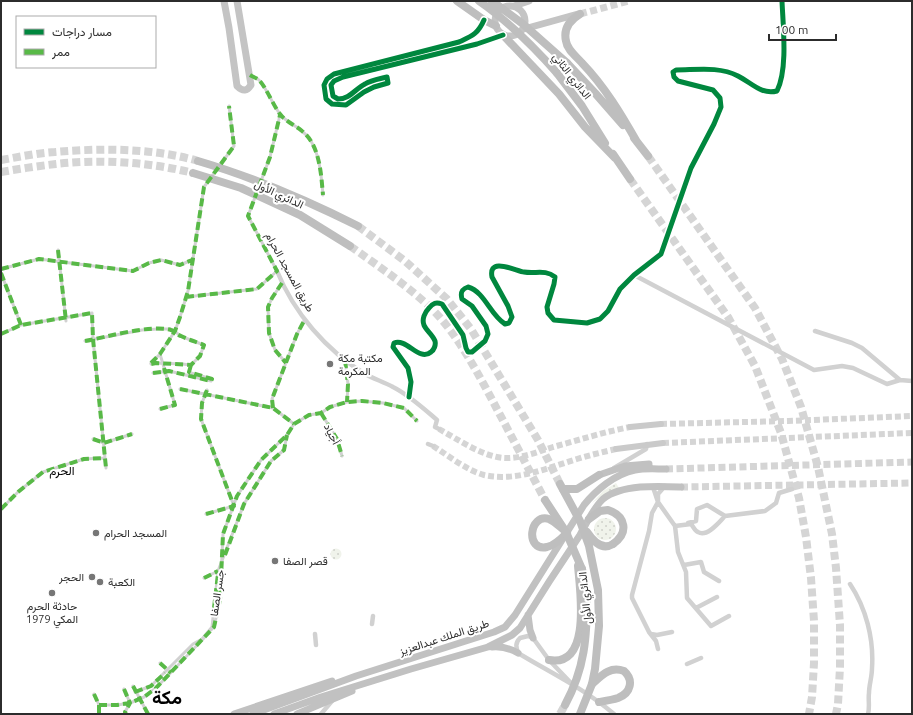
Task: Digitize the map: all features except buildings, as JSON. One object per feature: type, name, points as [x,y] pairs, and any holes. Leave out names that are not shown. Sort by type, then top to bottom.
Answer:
[{"type":"highway","name":"الدائري الثاني","points":[[480,1],[520,35],[557,73],[582,106],[630,179]]},
{"type":"highway","name":"الدائري الثاني","points":[[492,1],[523,24],[567,63],[595,93],[648,156]]},
{"type":"highway","points":[[459,2],[484,20],[496,26]]},
{"type":"highway","points":[[580,14],[569,22],[566,33],[566,42],[568,47],[610,96],[637,142]]},
{"type":"highway","points":[[503,34],[559,94],[585,127],[615,158]]},
{"type":"highway","name":"الدائري الأول","points":[[198,161],[228,169],[322,208],[358,226]]},
{"type":"highway","name":"الدائري الأول","points":[[194,173],[241,188],[300,216],[350,246]]},
{"type":"highway","name":"طريق الملك عبدالعزيز","points":[[253,714],[356,676],[494,632],[505,627],[515,615],[584,505],[593,494],[600,488],[634,470],[666,469],[657,464],[637,464],[612,469]]},
{"type":"highway","points":[[599,475],[612,469]]},
{"type":"highway","name":"الدائري الأول","points":[[580,714],[592,684],[599,626],[598,590],[589,546],[580,521],[561,486],[577,489],[599,475]]},
{"type":"highway","name":"طريق الملك عبدالعزيز","points":[[274,714],[377,679],[488,647],[512,635],[520,628],[603,499],[615,493],[629,489],[665,486],[681,487]]},
{"type":"highway","name":"الدائري الأول","points":[[545,500],[567,533],[580,567],[587,596],[586,643],[574,688],[565,705]]},
{"type":"highway","points":[[580,521],[596,544],[610,546],[620,540],[624,527],[620,516],[608,510],[600,511],[589,519]]},
{"type":"highway","points":[[547,518],[567,533],[548,547],[542,548],[533,542],[531,532],[536,523],[547,518]]},
{"type":"highway","points":[[549,660],[556,661],[568,657],[578,641],[581,617],[580,567]]},
{"type":"highway","points":[[524,600],[533,606]]},
{"type":"highway","points":[[528,615],[530,630],[533,638]]},
{"type":"highway","points":[[488,647],[502,646],[510,648],[518,653]]},
{"type":"highway","points":[[592,684],[609,670],[619,669],[628,674],[631,682],[628,690],[622,696],[599,702]]},
{"type":"highway","points":[[234,714],[325,683],[356,676]]},
{"type":"highway","points":[[297,714],[333,700],[377,679]]},
{"type":"main road","points":[[224,1],[237,86],[241,90],[245,90],[251,85],[237,1]]},
{"type":"main road","points":[[529,1],[501,9],[496,17],[496,26],[503,34],[507,36],[517,35],[524,29],[580,14]]},
{"type":"main road","points":[[514,6],[525,15],[526,20],[524,29]]},
{"type":"main road","points":[[630,427],[662,424]]},
{"type":"main road","points":[[616,449],[663,443]]},
{"type":"street","points":[[409,397],[410,373],[393,347],[394,343],[401,342],[421,354],[428,354],[432,352],[435,347],[435,340],[423,324],[423,318],[426,310],[438,302],[442,304],[463,335],[468,352],[472,352],[485,341],[488,334],[486,326],[472,306],[462,299],[461,293],[463,289],[468,287],[475,289],[499,320],[505,324],[509,323],[512,317],[508,306],[492,277],[491,273],[497,266],[505,266],[524,272],[549,272],[555,277],[547,307],[548,313],[554,320],[587,323],[600,319],[608,311],[620,289],[634,275],[661,254],[691,168],[714,124],[721,107],[720,98],[713,90],[678,82],[674,77],[673,72],[676,70],[712,69],[726,71],[738,75],[764,92],[769,93],[777,91],[780,85],[784,53],[782,1]]},
{"type":"street","points":[[484,20],[479,30],[474,35],[459,42],[334,74],[327,79],[324,85],[326,99],[332,104],[346,105],[364,92],[388,83],[386,77],[367,82],[358,87],[348,98],[338,99],[333,96],[331,91],[331,85],[334,81],[477,44],[503,34]]},
{"type":"street","points":[[250,75],[259,80],[280,115],[288,123],[302,131],[309,138],[316,150],[323,195]]},
{"type":"street","points":[[192,365],[151,364],[160,354],[175,331],[186,298],[204,187],[234,146],[229,106]]},
{"type":"street","name":"طريق المسجد الحرام","points":[[280,115],[270,157],[248,216],[282,283],[304,321],[328,346],[345,360],[366,374],[393,387],[409,397],[437,420],[437,428]]},
{"type":"street","points":[[58,250],[66,321]]},
{"type":"street","points":[[1,269],[39,259],[133,271],[149,263],[161,260],[180,265],[192,260]]},
{"type":"street","points":[[186,298],[257,289],[277,271]]},
{"type":"street","points":[[1,272],[20,325]]},
{"type":"street","points":[[634,275],[814,370],[842,366],[853,368],[887,384],[900,380],[912,381]]},
{"type":"street","points":[[282,283],[268,307],[269,333],[275,350],[286,363]]},
{"type":"street","points":[[1,334],[20,325],[92,313],[93,339],[106,468]]},
{"type":"street","points":[[273,408],[272,399],[297,334],[304,321]]},
{"type":"street","points":[[85,341],[142,330],[164,329],[175,331],[180,336],[204,345],[200,356],[192,365],[190,372],[212,378],[211,381],[169,371],[153,373]]},
{"type":"street","points":[[814,332],[852,343],[862,348],[900,380]]},
{"type":"street","points":[[160,354],[175,405],[160,408]]},
{"type":"street","points":[[345,360],[348,384],[347,402]]},
{"type":"street","points":[[180,389],[273,408],[294,424]]},
{"type":"street","points":[[207,390],[202,403],[201,419],[234,506]]},
{"type":"street","points":[[99,706],[130,703],[144,697],[156,688],[171,673],[214,627],[221,592],[224,534],[237,496],[261,460],[287,435],[294,424],[309,415],[321,413],[330,407],[347,402],[362,401],[390,404],[404,408],[417,421]]},
{"type":"street","name":"أجياد","points":[[321,413],[337,439],[342,456]]},
{"type":"street","points":[[93,438],[104,442],[132,434]]},
{"type":"street","name":"جسر الصفا","points":[[136,692],[151,686],[193,644],[202,639],[212,627],[218,571],[244,504],[271,461],[284,450],[287,435]]},
{"type":"street","points":[[428,444],[433,446]]},
{"type":"street","points":[[612,469],[646,449],[648,444]]},
{"type":"street","points":[[1,509],[18,492],[43,472],[84,460],[104,458]]},
{"type":"street","points":[[658,649],[656,641],[632,598],[632,595],[649,531],[652,513],[658,502],[658,494],[665,486]]},
{"type":"street","points":[[653,487],[658,502],[675,526],[678,552],[686,572],[687,598],[711,626],[729,616]]},
{"type":"street","points":[[675,526],[696,521],[696,509],[707,505],[726,516],[765,511],[776,503],[779,493],[792,489]]},
{"type":"street","points":[[18,492],[22,496]]},
{"type":"street","points":[[206,514],[234,506]]},
{"type":"street","points":[[687,524],[691,524],[698,532],[702,533],[716,527],[726,516]]},
{"type":"street","points":[[684,566],[701,562],[704,572],[719,581]]},
{"type":"street","points":[[204,578],[218,571]]},
{"type":"street","points":[[850,584],[857,595],[867,622],[872,645],[872,669],[868,694],[870,708],[868,714]]},
{"type":"street","points":[[696,608],[717,597]]},
{"type":"street","points":[[372,624],[373,616]]},
{"type":"street","points":[[651,634],[657,635],[672,632]]},
{"type":"street","points":[[315,634],[316,645]]},
{"type":"street","points":[[570,683],[549,660],[533,638],[528,636],[520,638],[517,641],[516,647],[518,653],[570,683],[614,714]]},
{"type":"street","points":[[687,664],[701,658]]},
{"type":"street","points":[[160,663],[171,673]]},
{"type":"street","points":[[133,686],[148,714]]},
{"type":"street","points":[[124,689],[130,703]]},
{"type":"street","points":[[94,694],[99,706],[99,714]]},
{"type":"street","points":[[321,714],[333,700]]},
{"type":"street","points":[[126,714],[125,712],[130,703]]},
{"type":"shaded area","points":[[616,483],[619,488],[605,494],[592,503],[603,491]]},
{"type":"shaded area","points":[[601,518],[609,518],[616,525],[616,533],[609,540],[601,540],[594,533],[594,525]]},
{"type":"shaded area","points":[[336,548],[340,550],[342,554],[340,558],[336,560],[332,558],[330,554],[332,550]]},
{"type":"tunnel","points":[[580,14],[629,1]]},
{"type":"tunnel","points":[[1,160],[28,155],[73,151],[127,150],[145,151],[198,161]]},
{"type":"tunnel","points":[[648,156],[755,308],[782,359],[801,407],[818,467],[832,534],[836,568],[840,625],[840,667],[836,714]]},
{"type":"tunnel","points":[[1,172],[73,162],[125,162],[159,166],[193,173]]},
{"type":"tunnel","points":[[630,179],[728,317],[755,366],[781,433],[799,498],[811,578],[814,621],[814,663],[812,697],[809,714]]},
{"type":"tunnel","points":[[358,226],[405,261],[447,299],[471,329],[538,440],[560,484]]},
{"type":"tunnel","points":[[350,246],[411,290],[430,307],[450,330],[476,370],[545,500]]},
{"type":"tunnel","points":[[661,424],[912,416]]},
{"type":"tunnel","points":[[439,429],[478,451],[495,457],[509,458],[528,455],[592,436],[630,427]]},
{"type":"tunnel","points":[[663,443],[912,433]]},
{"type":"tunnel","points":[[433,446],[477,473],[496,477],[508,477],[531,473],[616,449]]},
{"type":"tunnel","points":[[666,469],[912,462]]},
{"type":"tunnel","points":[[681,487],[912,483]]},
{"type":"tunnel","points":[[560,714],[565,705]]},
{"type":"marked path","points":[[250,75],[262,83],[282,117],[302,131],[313,144],[318,160],[323,195]]},
{"type":"marked path","points":[[151,363],[160,354],[175,331],[188,291],[204,187],[234,146],[229,106]]},
{"type":"marked path","points":[[186,297],[257,289],[277,271],[248,216],[270,157],[280,115]]},
{"type":"marked path","points":[[58,250],[66,321]]},
{"type":"marked path","points":[[1,269],[39,259],[133,271],[149,263],[161,260],[180,265],[192,260]]},
{"type":"marked path","points":[[1,273],[21,325]]},
{"type":"marked path","points":[[282,283],[268,307],[269,333],[275,350],[286,363]]},
{"type":"marked path","points":[[1,334],[21,325],[92,313],[93,339],[106,468]]},
{"type":"marked path","points":[[273,408],[272,399],[297,334],[304,321]]},
{"type":"marked path","points":[[85,341],[141,330],[162,329],[172,331],[204,345],[200,356],[191,365],[151,364]]},
{"type":"marked path","points":[[345,360],[348,384],[347,402]]},
{"type":"marked path","points":[[153,373],[169,371],[211,381],[212,379],[189,372],[191,365]]},
{"type":"marked path","points":[[160,409],[175,405],[164,368]]},
{"type":"marked path","points":[[180,389],[273,408],[294,424]]},
{"type":"marked path","points":[[206,514],[234,506],[201,419],[202,403],[207,390]]},
{"type":"marked path","points":[[99,705],[130,703],[144,697],[156,688],[214,627],[220,600],[223,534],[237,496],[261,460],[287,435],[294,424],[309,415],[321,413],[330,407],[347,402],[362,401],[383,403],[404,408],[417,421]]},
{"type":"marked path","points":[[321,413],[337,439],[342,456]]},
{"type":"marked path","points":[[93,439],[104,443],[132,434]]},
{"type":"marked path","points":[[225,555],[244,504],[271,461],[284,450],[287,435]]},
{"type":"marked path","points":[[1,509],[18,492],[43,472],[84,459],[104,458]]},
{"type":"marked path","points":[[204,578],[218,571]]},
{"type":"marked path","points":[[214,608],[218,574]]},
{"type":"marked path","points":[[160,663],[171,673]]},
{"type":"marked path","points":[[135,692],[151,686],[165,673]]},
{"type":"marked path","points":[[133,686],[148,714]]},
{"type":"marked path","points":[[124,689],[130,703],[125,712],[126,714]]},
{"type":"marked path","points":[[94,694],[99,705],[99,714]]},
{"type":"cycle path","points":[[409,397],[411,382],[408,368],[393,347],[394,343],[399,342],[422,354],[426,354],[434,349],[435,341],[423,324],[424,316],[432,305],[435,303],[442,304],[463,335],[468,352],[472,352],[485,341],[488,334],[486,326],[472,306],[462,299],[461,293],[464,289],[468,287],[474,290],[500,320],[505,324],[509,323],[512,317],[508,306],[492,277],[494,267],[504,266],[524,272],[544,272],[555,277],[547,307],[548,313],[554,320],[587,323],[600,319],[608,311],[620,289],[634,275],[661,254],[691,168],[714,124],[721,107],[720,98],[713,90],[678,81],[674,77],[673,72],[676,70],[699,69],[723,71],[738,76],[761,90],[771,92],[777,91],[783,71],[784,59],[782,1]]},
{"type":"cycle path","points":[[484,20],[474,34],[459,42],[334,74],[327,79],[324,85],[326,99],[332,104],[346,105],[364,92],[388,83],[387,77],[372,81],[361,86],[346,97],[338,99],[333,96],[331,85],[334,81],[343,77],[477,44],[503,35]]},
{"type":"place","name":"مكتبة مكة المكرمة","points":[[330,364]]},
{"type":"place","name":"المسجد الحرام","points":[[96,533]]},
{"type":"place","name":"قصر الصفا","points":[[275,561]]},
{"type":"place","name":"الحجر","points":[[92,577]]},
{"type":"place","name":"الكعبة","points":[[100,582]]},
{"type":"place","name":"حادثة الحرم المكي 1979","points":[[52,593]]},
{"type":"district","name":"الحرم","points":[[62,471]]},
{"type":"district","name":"مكة","points":[[167,697]]}]
